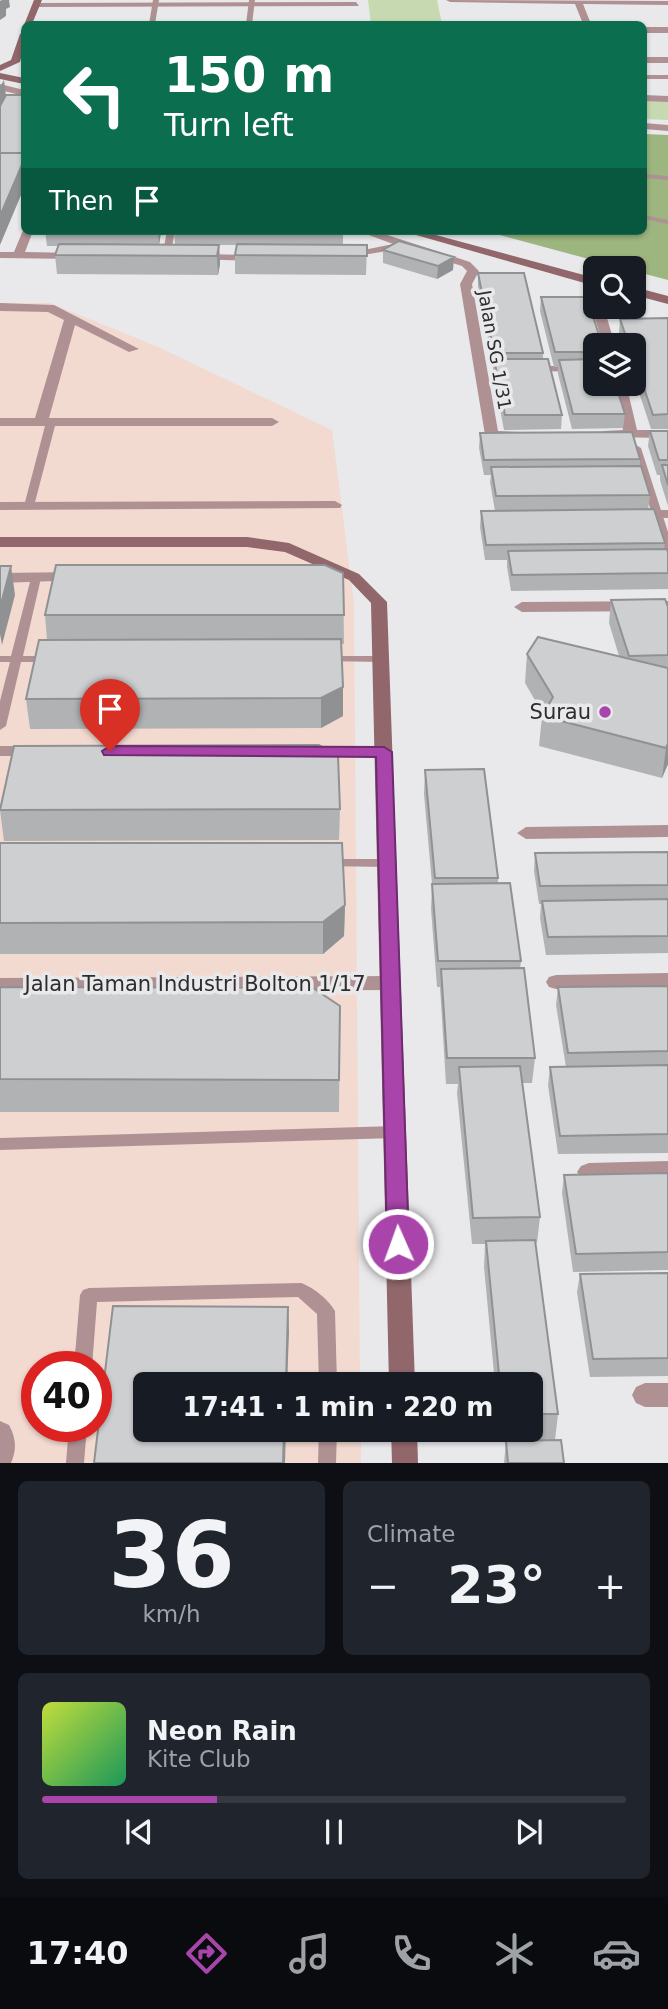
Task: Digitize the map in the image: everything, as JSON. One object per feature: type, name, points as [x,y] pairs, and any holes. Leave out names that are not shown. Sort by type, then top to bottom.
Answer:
[{"type":"street","points":[[450,0],[668,3]]},
{"type":"street","points":[[578,1],[586,21]]},
{"type":"street","points":[[29,21],[37,2],[356,4]]},
{"type":"street","points":[[647,30],[668,30]]},
{"type":"street","points":[[647,60],[668,60]]},
{"type":"street","points":[[0,68],[20,63]]},
{"type":"street","points":[[0,76],[21,80]]},
{"type":"street","points":[[0,87],[16,95]]},
{"type":"street","points":[[647,99],[668,99]]},
{"type":"street","points":[[647,126],[668,128]]},
{"type":"street","points":[[18,255],[26,235]]},
{"type":"street","points":[[374,235],[403,245]]},
{"type":"street","points":[[423,235],[583,279]]},
{"type":"street","points":[[459,235],[583,270]]},
{"type":"street","points":[[330,258],[403,245]]},
{"type":"street","name":"Jalan SG 1/31","points":[[403,245],[466,264],[473,271],[466,284],[488,370],[492,435],[534,435]]},
{"type":"street","points":[[0,255],[85,256]]},
{"type":"street","points":[[153,257],[276,258]]},
{"type":"street","points":[[646,287],[668,293]]},
{"type":"street","points":[[646,294],[668,300]]},
{"type":"street","points":[[0,307],[50,308],[133,349]]},
{"type":"street","points":[[46,422],[71,317]]},
{"type":"street","points":[[622,396],[631,434]]},
{"type":"street","points":[[0,422],[272,422]]},
{"type":"street","points":[[590,435],[668,434]]},
{"type":"street","points":[[0,506],[335,505]]},
{"type":"street","points":[[615,515],[662,514]]},
{"type":"street","points":[[0,542],[247,542],[289,548],[354,577],[379,602],[402,1372]]},
{"type":"street","points":[[312,577],[354,577]]},
{"type":"street","points":[[0,578],[92,578]]},
{"type":"street","points":[[522,607],[668,606]]},
{"type":"street","points":[[0,751],[55,751]]},
{"type":"street","points":[[288,751],[384,752]]},
{"type":"street","points":[[526,833],[668,831]]},
{"type":"street","points":[[556,982],[668,980]]},
{"type":"street","name":"Jalan Taman Industri Bolton 1/17","points":[[0,985],[391,984]]},
{"type":"street","points":[[589,1172],[668,1170]]},
{"type":"street","points":[[0,1433],[3,1450],[0,1458]]},
{"type":"street","points":[[404,1442],[405,1463]]},
{"type":"lane","points":[[153,21],[156,2]]},
{"type":"lane","points":[[249,21],[252,2]]},
{"type":"lane","points":[[647,77],[668,77]]},
{"type":"lane","points":[[647,176],[668,178]]},
{"type":"lane","points":[[647,218],[668,222]]},
{"type":"lane","points":[[166,257],[170,235]]},
{"type":"lane","points":[[519,370],[583,369]]},
{"type":"lane","points":[[29,506],[46,422]]},
{"type":"lane","points":[[631,434],[662,514],[668,549]]},
{"type":"lane","points":[[0,726],[36,578]]},
{"type":"lane","points":[[0,659],[57,659]]},
{"type":"lane","points":[[314,659],[381,659]]},
{"type":"lane","points":[[318,863],[387,863]]},
{"type":"lane","points":[[0,1144],[395,1132]]},
{"type":"lane","points":[[84,1351],[89,1294],[301,1290],[326,1311],[328,1372]]},
{"type":"lane","points":[[75,1463],[77,1442]]},
{"type":"lane","points":[[327,1463],[328,1442]]},
{"type":"shaded area","points":[[0,303],[50,303],[156,346],[332,430],[354,603],[360,1372],[133,1372],[133,1442],[361,1442],[361,1463],[0,1463]]},
{"type":"green space","points":[[368,0],[437,0],[441,21],[371,21]]},
{"type":"green space","points":[[647,100],[668,100],[668,120],[647,119]]},
{"type":"green space","points":[[647,134],[668,135],[668,280],[646,274],[646,256],[583,257],[500,235],[647,235]]},
{"type":"building","points":[[6,95],[21,95],[21,153],[0,153],[0,106]]},
{"type":"building","points":[[0,153],[21,153],[21,167],[0,216]]},
{"type":"building","points":[[399,241],[454,257],[438,266],[383,250]]},
{"type":"building","points":[[59,244],[219,245],[217,256],[55,255]]},
{"type":"building","points":[[237,244],[367,245],[367,256],[235,255]]},
{"type":"building","points":[[478,273],[524,273],[543,353],[494,353]]},
{"type":"building","points":[[541,297],[583,297],[583,319],[594,319],[598,333],[583,333],[583,352],[555,352]]},
{"type":"building","points":[[668,318],[668,414],[653,415],[646,394],[646,333],[625,333],[620,319]]},
{"type":"building","points":[[494,359],[548,359],[562,415],[505,415]]},
{"type":"building","points":[[583,359],[583,396],[619,396],[625,414],[573,414],[559,360]]},
{"type":"building","points":[[650,431],[668,431],[668,460],[659,460]]},
{"type":"building","points":[[632,432],[640,459],[484,460],[480,433]]},
{"type":"building","points":[[662,465],[668,465],[668,485]]},
{"type":"building","points":[[641,466],[650,495],[496,496],[491,467]]},
{"type":"building","points":[[654,509],[665,543],[486,545],[481,511]]},
{"type":"building","points":[[667,549],[668,573],[512,575],[508,551]]},
{"type":"building","points":[[56,565],[325,565],[343,573],[344,615],[45,615]]},
{"type":"building","points":[[0,566],[11,566],[0,608]]},
{"type":"building","points":[[665,599],[668,607],[668,655],[629,656],[611,600]]},
{"type":"building","points":[[538,637],[668,668],[666,748],[542,716],[553,697],[527,654]]},
{"type":"building","points":[[341,639],[343,687],[321,698],[26,699],[39,640]]},
{"type":"building","points":[[319,745],[338,756],[340,809],[0,810],[14,746]]},
{"type":"building","points":[[484,769],[498,878],[435,878],[425,770]]},
{"type":"building","points":[[0,843],[342,843],[345,905],[323,922],[0,923]]},
{"type":"building","points":[[668,852],[668,885],[540,886],[535,853]]},
{"type":"building","points":[[510,883],[521,961],[438,961],[432,884]]},
{"type":"building","points":[[668,899],[668,936],[548,937],[542,901]]},
{"type":"building","points":[[524,968],[535,1058],[447,1058],[441,969]]},
{"type":"building","points":[[668,986],[668,1051],[568,1053],[558,987]]},
{"type":"building","points":[[0,987],[313,988],[340,1006],[339,1080],[0,1079]]},
{"type":"building","points":[[668,1065],[668,1134],[560,1136],[550,1067]]},
{"type":"building","points":[[520,1066],[540,1217],[473,1218],[459,1067]]},
{"type":"building","points":[[668,1173],[668,1252],[576,1254],[564,1175]]},
{"type":"building","points":[[535,1240],[558,1414],[543,1414],[543,1372],[499,1372],[486,1241]]},
{"type":"building","points":[[668,1273],[668,1358],[593,1359],[580,1274]]},
{"type":"building","points":[[113,1306],[288,1307],[286,1372],[133,1372],[133,1442],[284,1442],[283,1463],[94,1463],[97,1442],[112,1442],[112,1351],[108,1351]]},
{"type":"building","points":[[561,1440],[564,1463],[508,1463],[506,1442]]},
{"type":"place","name":"Surau","points":[[605,712]]},
{"type":"route","points":[[110,751],[384,752],[398,1244]]}]
